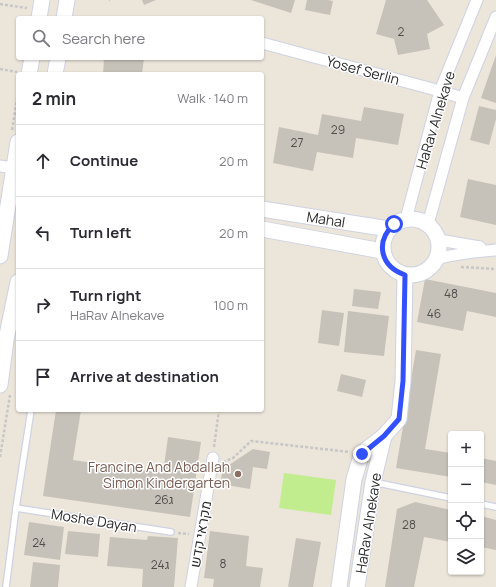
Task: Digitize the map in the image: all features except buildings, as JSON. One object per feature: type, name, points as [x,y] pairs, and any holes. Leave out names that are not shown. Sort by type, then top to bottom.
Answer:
[{"type":"street","points":[[64,16],[67,0]]},
{"type":"street","name":"HaRav Alnekave","points":[[406,219],[440,91],[477,0]]},
{"type":"street","name":"HaRav Alnekave","points":[[428,224],[463,98],[496,17]]},
{"type":"street","name":"Yosef Serlin","points":[[264,44],[463,98]]},
{"type":"street","points":[[25,72],[31,60]]},
{"type":"street","points":[[55,72],[58,60]]},
{"type":"street","points":[[0,256],[12,169],[16,151]]},
{"type":"street","name":"Mahal","points":[[264,209],[389,229]]},
{"type":"street","points":[[439,264],[439,240],[428,224],[421,220],[406,219],[394,224],[385,235],[380,250],[387,264],[404,278],[424,273],[432,267],[439,264],[464,253],[496,250]]},
{"type":"street","name":"Mahal","points":[[264,229],[380,250]]},
{"type":"street","points":[[439,240],[496,250]]},
{"type":"street","name":"HaRav Alnekave","points":[[339,587],[354,479],[362,454],[384,436],[399,419],[403,381],[404,278]]},
{"type":"street","points":[[5,387],[6,340],[16,292]]},
{"type":"street","name":"HaRav Alnekave","points":[[357,587],[373,482],[384,436]]},
{"type":"street","name":"מקראי קדש","points":[[191,587],[214,453]]},
{"type":"lane","points":[[6,587],[31,412]]},
{"type":"lane","points":[[373,482],[448,497]]},
{"type":"lane","points":[[484,505],[496,507]]},
{"type":"lane","name":"Moshe Dayan","points":[[16,508],[171,532]]},
{"type":"path","points":[[0,4],[37,9]]},
{"type":"path","points":[[0,69],[19,72]]},
{"type":"path","points":[[380,250],[378,256],[382,265],[387,272],[395,278],[404,278],[414,281],[425,278],[439,264]]},
{"type":"path","points":[[458,267],[496,269]]},
{"type":"path","points":[[0,457],[5,387]]},
{"type":"path","points":[[219,412],[214,453],[224,462],[233,458],[251,441],[362,454]]},
{"type":"path","points":[[171,532],[200,536]]},
{"type":"green space","points":[[284,473],[336,480],[331,515],[279,508]]},
{"type":"place","name":"Francine And Abdallah Simon Kindergarten","points":[[238,474]]},
{"type":"route","points":[[362,454],[384,436],[399,419],[403,381],[405,275],[398,273],[387,264],[382,251],[382,243],[385,235],[394,224]]}]
